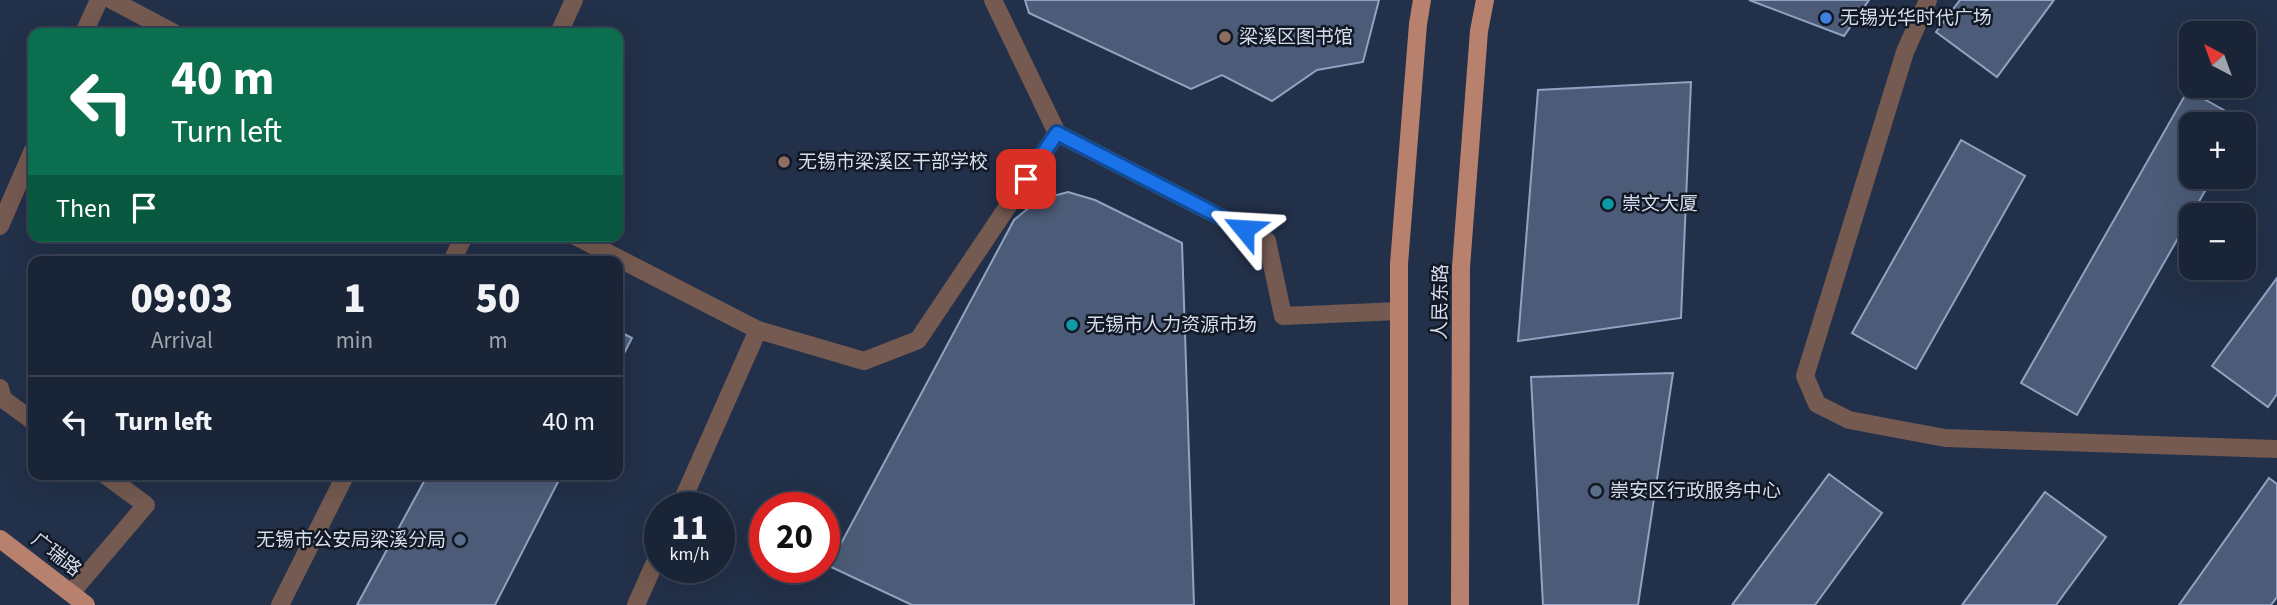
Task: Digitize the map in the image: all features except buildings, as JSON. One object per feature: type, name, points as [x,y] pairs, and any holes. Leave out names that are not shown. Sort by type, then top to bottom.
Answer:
[{"type":"main road","points":[[1399,605],[1399,264],[1422,0]]},
{"type":"main road","name":"人民东路","points":[[1460,605],[1461,267],[1479,31],[1485,0]]},
{"type":"main road","name":"广瑞路","points":[[0,539],[86,605]]},
{"type":"lane","points":[[86,28],[99,0]]},
{"type":"lane","points":[[112,0],[165,28]]},
{"type":"lane","points":[[561,28],[574,0]]},
{"type":"lane","points":[[993,0],[1057,133],[1267,241],[1283,316],[1399,311]]},
{"type":"lane","points":[[1928,0],[1905,51],[1804,376],[1818,404],[1849,420],[1945,438],[2277,449]]},
{"type":"lane","points":[[623,261],[758,330],[864,361],[918,340],[1057,133]]},
{"type":"lane","points":[[0,226],[28,162]]},
{"type":"lane","points":[[587,242],[614,256]]},
{"type":"lane","points":[[686,492],[758,330]]},
{"type":"lane","points":[[0,388],[4,399],[28,417]]},
{"type":"lane","points":[[71,593],[146,505],[112,480]]},
{"type":"lane","points":[[281,605],[342,480]]},
{"type":"lane","points":[[636,605],[646,583]]},
{"type":"place","name":"无锡光华时代广场","points":[[1826,18]]},
{"type":"place","name":"梁溪区图书馆","points":[[1225,37]]},
{"type":"place","name":"无锡市梁溪区干部学校","points":[[784,162]]},
{"type":"place","name":"崇文大厦","points":[[1608,204]]},
{"type":"place","name":"无锡市人力资源市场","points":[[1072,325]]},
{"type":"place","name":"崇安区行政服务中心","points":[[1596,491]]},
{"type":"place","name":"无锡市公安局梁溪分局","points":[[460,540]]},
{"type":"route","points":[[1026,179],[1057,133],[1244,229]]}]
